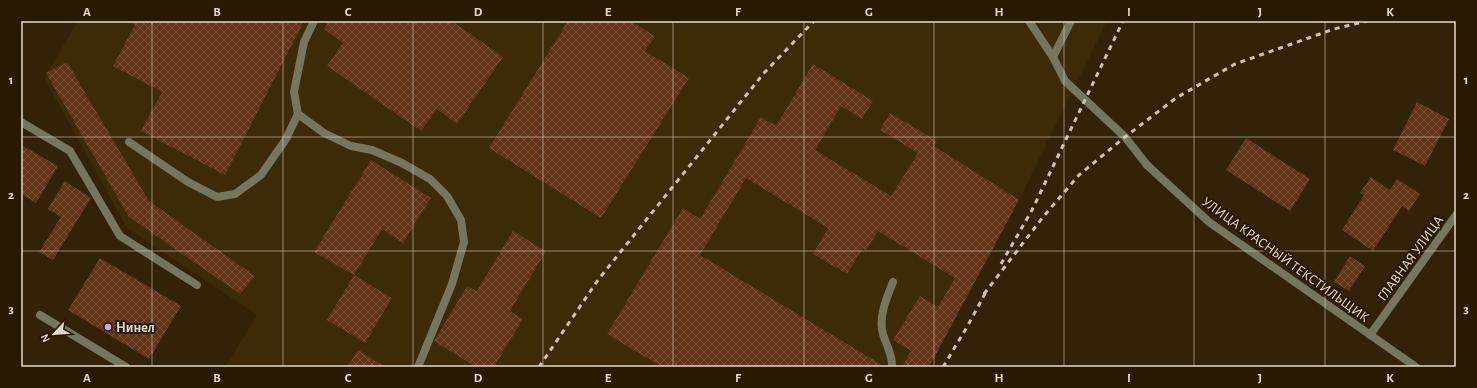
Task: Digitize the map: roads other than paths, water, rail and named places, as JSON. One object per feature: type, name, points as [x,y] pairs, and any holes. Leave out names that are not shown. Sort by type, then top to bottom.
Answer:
[{"type":"street","points":[[129,142],[188,182],[217,197],[235,194],[261,175],[286,139],[298,114],[294,92],[304,42],[314,21]]},
{"type":"street","name":"УЛИЦА КРАСНЫЙ ТЕКСТИЛЬЩИК","points":[[1029,21],[1053,56],[1065,81],[1125,137],[1147,165],[1209,222],[1416,367]]},
{"type":"street","points":[[1053,56],[1072,21]]},
{"type":"street","points":[[298,114],[324,133],[351,146],[372,150],[402,163],[430,179],[447,196],[461,220],[464,242],[454,278],[418,367]]},
{"type":"street","points":[[21,122],[70,151],[120,236],[197,285]]},
{"type":"street","name":"ГЛАВНАЯ УЛИЦА","points":[[1370,335],[1456,215]]},
{"type":"street","points":[[892,367],[893,360],[882,332],[883,306],[893,282]]},
{"type":"street","points":[[40,315],[126,367]]},
{"type":"railway","points":[[539,367],[598,280],[764,73],[814,21]]},
{"type":"railway","points":[[1001,264],[1032,210],[1123,21]]},
{"type":"railway","points":[[984,294],[1043,217],[1079,175],[1176,98],[1235,64],[1334,29],[1367,21]]},
{"type":"railway","points":[[943,367],[987,290]]},
{"type":"place","name":"Нинел","points":[[108,327]]}]
